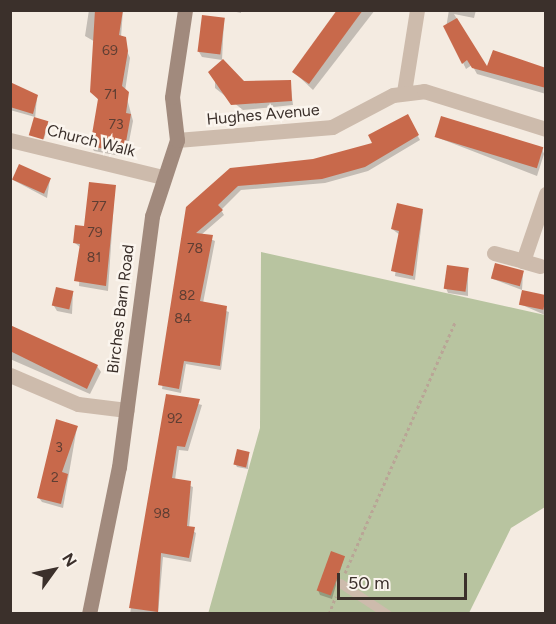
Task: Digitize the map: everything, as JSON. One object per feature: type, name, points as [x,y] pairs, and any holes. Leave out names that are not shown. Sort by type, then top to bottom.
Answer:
[{"type":"main road","name":"Birches Barn Road","points":[[89,614],[127,410],[152,216],[177,140],[172,98],[184,10]]},
{"type":"street","points":[[417,10],[404,92],[442,95],[546,129]]},
{"type":"street","name":"Hughes Avenue","points":[[177,140],[332,127],[404,92]]},
{"type":"street","name":"Church Walk","points":[[10,140],[163,177]]},
{"type":"street","points":[[523,261],[546,194]]},
{"type":"street","points":[[495,253],[540,266]]},
{"type":"street","points":[[10,375],[78,404],[127,410]]},
{"type":"lane","points":[[340,583],[387,614]]},
{"type":"path","points":[[329,614],[340,583],[455,322]]},
{"type":"green space","points":[[261,252],[545,315],[545,507],[511,528],[469,613],[208,614],[260,428]]},
{"type":"building","points":[[95,10],[123,10],[119,35],[126,37],[128,51],[122,86],[129,92],[126,113],[131,114],[124,153],[90,146],[98,99],[90,92]]},
{"type":"building","points":[[337,10],[363,10],[309,84],[292,72]]},
{"type":"building","points":[[202,15],[225,18],[220,55],[197,52]]},
{"type":"building","points":[[457,18],[487,66],[493,50],[546,68],[546,88],[472,68],[467,60],[462,64],[443,26]]},
{"type":"building","points":[[223,59],[244,81],[291,80],[292,101],[231,105],[208,72]]},
{"type":"building","points":[[10,82],[38,95],[33,114],[10,107]]},
{"type":"building","points":[[408,114],[419,135],[365,167],[322,179],[238,186],[218,205],[223,210],[196,233],[213,235],[200,301],[227,306],[220,366],[184,361],[179,389],[158,385],[186,207],[230,168],[313,159],[372,143],[368,135]]},
{"type":"building","points":[[441,116],[543,147],[537,168],[435,137]]},
{"type":"building","points":[[34,117],[48,121],[43,139],[29,135]]},
{"type":"building","points":[[19,164],[51,178],[44,194],[12,180]]},
{"type":"building","points":[[89,182],[116,185],[106,286],[74,281],[80,244],[73,243],[75,225],[84,226]]},
{"type":"building","points":[[397,203],[423,209],[413,276],[391,271],[399,231],[391,229]]},
{"type":"building","points":[[495,263],[524,271],[520,286],[491,278]]},
{"type":"building","points":[[447,265],[469,268],[465,292],[444,289]]},
{"type":"building","points":[[56,287],[74,291],[69,310],[52,306]]},
{"type":"building","points":[[522,290],[546,295],[543,310],[519,305]]},
{"type":"building","points":[[10,325],[98,365],[87,389],[10,351]]},
{"type":"building","points":[[166,394],[200,399],[185,447],[177,446],[172,478],[191,481],[187,526],[195,527],[189,558],[161,553],[158,612],[129,608]]},
{"type":"building","points":[[56,419],[78,426],[62,472],[68,474],[61,504],[37,498]]},
{"type":"building","points":[[237,449],[250,452],[246,468],[233,465]]},
{"type":"building","points":[[331,551],[345,556],[331,596],[317,590]]}]
